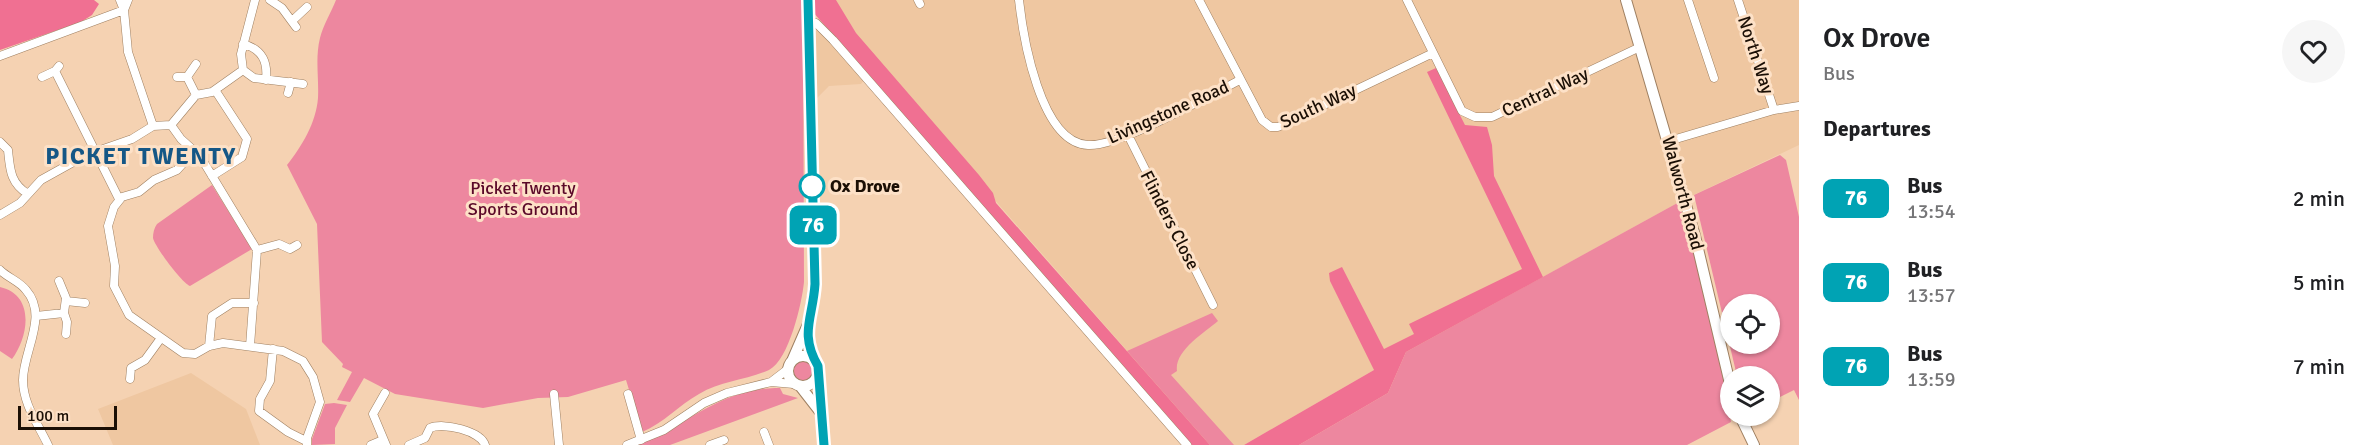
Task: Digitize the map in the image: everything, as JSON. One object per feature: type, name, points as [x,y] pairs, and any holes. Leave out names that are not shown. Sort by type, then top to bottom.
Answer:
[{"type":"main road","points":[[808,0],[815,284],[806,330],[790,365],[789,377],[821,413]]},
{"type":"main road","name":"Walworth Road","points":[[1626,0],[1669,141],[1725,366]]},
{"type":"main road","points":[[806,330],[812,358],[818,366],[824,445]]},
{"type":"main road","points":[[790,365],[801,356],[812,358]]},
{"type":"main road","points":[[797,385],[809,386],[818,376]]},
{"type":"main road","points":[[1745,426],[1754,445]]},
{"type":"street","points":[[120,0],[124,10],[128,52],[153,126]]},
{"type":"street","points":[[0,56],[124,10],[128,0]]},
{"type":"street","points":[[255,0],[240,58],[243,70],[251,77],[303,84]]},
{"type":"street","points":[[270,0],[282,8],[294,24],[307,7]]},
{"type":"street","name":"Livingstone Road","points":[[1019,0],[1029,62],[1045,104],[1061,130],[1073,141],[1089,145],[1128,135],[1240,80]]},
{"type":"street","name":"South Way","points":[[1199,0],[1262,120],[1271,127],[1278,127],[1433,53]]},
{"type":"street","name":"Central Way","points":[[1407,0],[1462,111],[1484,118],[1491,117],[1640,47]]},
{"type":"street","points":[[1688,0],[1714,78]]},
{"type":"street","name":"North Way","points":[[1738,0],[1774,110]]},
{"type":"street","points":[[809,22],[816,23],[833,40],[1188,445]]},
{"type":"street","points":[[243,44],[254,48],[262,55],[267,67],[266,80]]},
{"type":"street","points":[[187,77],[196,64]]},
{"type":"street","points":[[42,77],[57,68],[93,151],[119,199]]},
{"type":"street","points":[[0,215],[17,206],[41,180],[93,151],[132,139],[153,126],[171,125],[196,95],[215,90],[243,70]]},
{"type":"street","points":[[177,77],[187,77]]},
{"type":"street","points":[[187,77],[196,95]]},
{"type":"street","points":[[288,93],[291,82]]},
{"type":"street","points":[[212,176],[242,157],[247,139],[215,90]]},
{"type":"street","name":"North Way","points":[[1669,141],[1774,110],[1799,106]]},
{"type":"street","points":[[171,125],[181,139],[195,150],[257,250],[250,346]]},
{"type":"street","name":"Flinders Close","points":[[1128,135],[1213,305]]},
{"type":"street","points":[[0,142],[8,150],[8,166],[14,181],[28,194]]},
{"type":"street","points":[[195,150],[177,170],[154,180],[139,192],[119,199],[110,214],[108,226],[115,266],[114,286],[129,315],[186,354],[195,354],[209,346],[223,343],[273,349],[297,357],[306,364],[313,377],[320,406],[307,443],[262,414],[258,408],[270,381],[273,349]]},
{"type":"street","points":[[257,250],[279,244],[292,251]]},
{"type":"street","points":[[0,270],[28,291],[36,316],[25,362],[23,382],[30,410],[48,445]]},
{"type":"street","points":[[59,282],[66,301],[64,313],[67,322],[66,334]]},
{"type":"street","points":[[66,301],[85,303]]},
{"type":"street","points":[[209,346],[212,316],[232,303],[254,303]]},
{"type":"street","points":[[36,316],[64,313]]},
{"type":"street","points":[[130,379],[130,369],[135,360],[145,360],[161,338]]},
{"type":"street","points":[[771,382],[790,365]]},
{"type":"street","points":[[627,445],[672,425],[718,396],[771,382],[797,385]]},
{"type":"street","points":[[371,445],[385,443],[373,414],[385,393]]},
{"type":"street","points":[[554,394],[559,445]]},
{"type":"street","points":[[628,394],[641,440]]},
{"type":"street","points":[[409,445],[427,442],[430,428],[441,424],[478,436],[485,445]]},
{"type":"street","points":[[764,432],[769,445]]},
{"type":"street","points":[[710,445],[723,440]]},
{"type":"shaded area","points":[[0,0],[94,0],[99,4],[92,15],[81,22],[0,50]]},
{"type":"shaded area","points":[[812,0],[836,0],[856,33],[979,175],[993,193],[996,203],[1210,445],[1192,445],[812,11],[814,8]]},
{"type":"shaded area","points":[[819,0],[1799,0],[1799,145],[1681,201],[1374,370],[1244,445],[1210,445]]},
{"type":"shaded area","points":[[818,30],[865,79],[861,84],[829,86],[816,99],[813,32]]},
{"type":"shaded area","points":[[1436,68],[1465,125],[1487,127],[1492,145],[1494,176],[1543,277],[1406,352],[1388,393],[1299,445],[1244,445],[1374,370],[1330,281],[1329,273],[1342,267],[1384,349],[1414,334],[1409,324],[1522,269],[1427,72]]},
{"type":"shaded area","points":[[191,373],[246,409],[260,445],[113,445],[98,409]]},
{"type":"green space","name":"Picket Twenty Sports Ground","points":[[336,0],[803,0],[804,282],[793,330],[783,355],[776,364],[769,370],[707,390],[642,432],[626,380],[568,397],[538,398],[483,408],[395,394],[364,378],[350,402],[337,400],[352,372],[342,367],[343,364],[322,342],[317,224],[287,165],[303,142],[317,107],[317,60],[320,38]]},
{"type":"green space","points":[[1780,155],[1786,160],[1799,217],[1799,400],[1794,390],[1780,397],[1780,366],[1735,366],[1732,354],[1780,354],[1780,294],[1720,294],[1720,304],[1694,195]]},
{"type":"green space","points":[[212,185],[252,249],[190,286],[163,256],[155,243],[153,232],[157,224]]},
{"type":"green space","points":[[1681,201],[1721,364],[1720,426],[1723,426],[1687,445],[1299,445],[1388,393],[1406,352]]},
{"type":"green space","points":[[0,287],[11,291],[19,298],[26,317],[22,339],[12,359],[0,351]]},
{"type":"green space","points":[[1212,313],[1218,321],[1185,350],[1180,356],[1177,371],[1171,375],[1234,445],[1210,445],[1127,351]]},
{"type":"green space","points":[[803,359],[808,360],[814,366],[814,376],[808,382],[803,383],[798,382],[792,376],[791,371],[792,366],[798,360]]},
{"type":"green space","points":[[780,388],[783,394],[798,398],[670,445],[637,445],[737,395],[755,390]]},
{"type":"green space","points":[[325,404],[347,405],[335,428],[335,444],[312,445],[312,439]]},
{"type":"bus line","name":"76","points":[[808,0],[815,284],[814,299],[806,330],[812,358],[818,366],[824,445]]},
{"type":"place","name":"Ox Drove","points":[[812,186]]},
{"type":"district","name":"PICKET TWENTY","points":[[141,156]]}]
